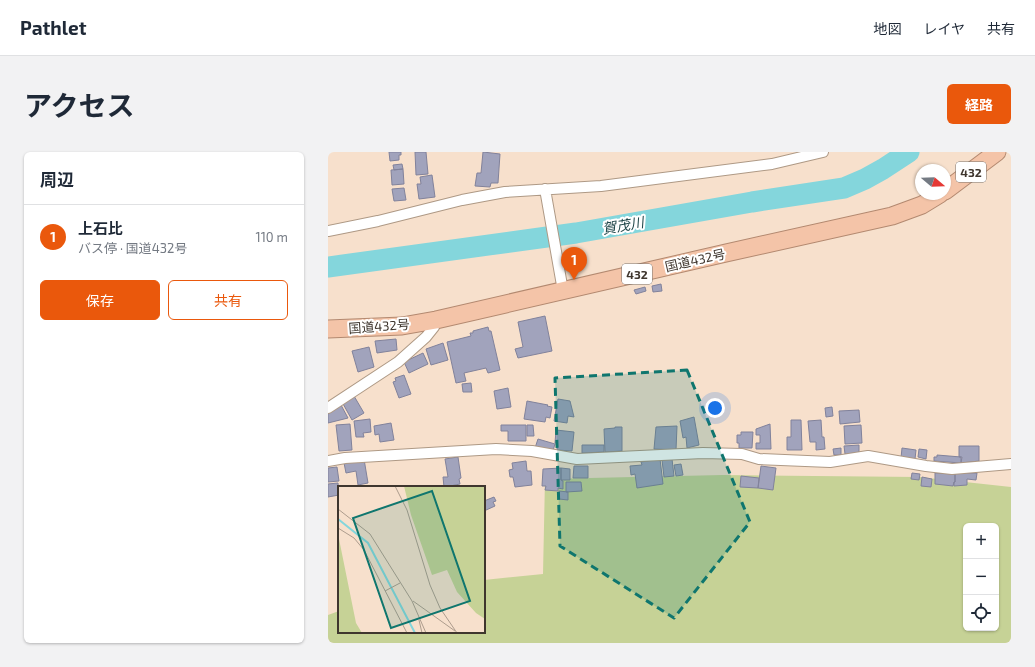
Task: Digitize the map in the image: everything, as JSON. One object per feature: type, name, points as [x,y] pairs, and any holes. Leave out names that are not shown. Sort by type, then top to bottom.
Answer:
[{"type":"highway","name":"432","points":[[951,186],[997,152]]},
{"type":"highway","name":"国道432号","points":[[333,327],[402,326],[436,320],[563,287],[892,216],[922,205],[930,200]]},
{"type":"street","points":[[328,231],[378,221],[462,200],[505,192],[546,193],[772,164],[822,152]]},
{"type":"street","points":[[546,193],[563,287]]},
{"type":"street","points":[[328,408],[398,362],[426,337],[434,328],[436,320]]},
{"type":"street","points":[[328,461],[345,458],[496,449],[532,451],[577,459],[703,453],[742,454],[759,459],[830,462],[868,456],[926,466],[952,468],[1011,464]]},
{"type":"highlighted area","points":[[687,370],[750,522],[674,618],[560,546],[555,378]]},
{"type":"green space","points":[[723,475],[919,477],[1011,487],[1011,643],[328,643],[328,615],[338,611],[338,633],[485,633],[485,580],[543,574],[545,479]]},
{"type":"building","points":[[389,152],[401,152],[401,155],[399,155],[399,160],[390,161]]},
{"type":"building","points":[[415,152],[426,152],[428,174],[416,175]]},
{"type":"building","points":[[483,152],[500,154],[498,183],[491,183],[490,187],[475,186],[477,173],[481,173]]},
{"type":"building","points":[[402,164],[403,169],[394,170],[393,165]]},
{"type":"building","points":[[403,169],[404,184],[392,185],[391,170]]},
{"type":"building","points":[[432,175],[435,197],[419,199],[417,184],[421,184],[420,177]]},
{"type":"building","points":[[404,188],[406,200],[394,201],[392,189]]},
{"type":"building","points":[[661,284],[662,291],[653,292],[652,286]]},
{"type":"building","points":[[645,287],[646,291],[636,294],[634,290]]},
{"type":"building","points":[[545,316],[552,351],[518,358],[515,349],[523,347],[518,322]]},
{"type":"building","points":[[488,327],[489,331],[491,331],[500,370],[488,373],[486,368],[464,373],[466,381],[456,383],[447,342],[471,336],[470,333],[473,333],[473,331]]},
{"type":"building","points":[[396,339],[397,350],[377,353],[375,341]]},
{"type":"building","points":[[443,343],[448,360],[431,365],[426,349]]},
{"type":"building","points":[[369,347],[374,367],[358,372],[352,351]]},
{"type":"building","points":[[423,353],[428,364],[409,373],[404,362]]},
{"type":"building","points":[[404,375],[411,394],[399,398],[393,382],[396,381],[395,378]]},
{"type":"building","points":[[471,383],[472,392],[463,392],[462,384]]},
{"type":"building","points":[[508,388],[511,407],[497,409],[494,391]]},
{"type":"building","points":[[354,396],[364,413],[352,420],[342,402]]},
{"type":"building","points":[[558,399],[570,401],[574,417],[568,416],[567,423],[554,421]]},
{"type":"building","points":[[527,401],[552,407],[550,418],[546,417],[545,422],[524,419]]},
{"type":"building","points":[[341,405],[348,418],[328,423],[328,413]]},
{"type":"building","points":[[832,407],[833,416],[826,417],[825,408]]},
{"type":"building","points":[[859,410],[860,422],[840,424],[839,411]]},
{"type":"building","points":[[694,417],[699,445],[687,448],[686,437],[683,438],[680,421]]},
{"type":"building","points":[[370,419],[371,432],[363,433],[364,437],[356,437],[354,421]]},
{"type":"building","points":[[791,420],[801,420],[802,450],[787,450],[787,437],[791,437]]},
{"type":"building","points":[[821,420],[822,437],[824,437],[825,449],[816,450],[816,442],[810,442],[808,421]]},
{"type":"building","points":[[391,423],[394,440],[380,442],[379,434],[375,435],[374,426]]},
{"type":"building","points":[[350,424],[352,450],[339,451],[336,425]]},
{"type":"building","points":[[770,424],[771,449],[756,449],[756,443],[760,443],[760,435],[756,435],[756,429]]},
{"type":"building","points":[[501,425],[526,425],[526,441],[508,441],[508,431],[501,431]]},
{"type":"building","points":[[527,425],[533,425],[534,436],[527,436]]},
{"type":"building","points":[[861,425],[862,443],[845,444],[844,426]]},
{"type":"building","points":[[677,426],[676,450],[654,449],[656,427]]},
{"type":"building","points":[[622,427],[622,451],[605,452],[604,429]]},
{"type":"building","points":[[556,430],[574,432],[572,451],[557,450],[557,443],[555,443]]},
{"type":"building","points":[[741,432],[753,432],[752,448],[739,448],[739,443],[737,443],[737,435],[741,435]]},
{"type":"building","points":[[538,439],[555,444],[552,454],[535,448]]},
{"type":"building","points":[[582,445],[604,445],[604,452],[582,453]]},
{"type":"building","points":[[859,445],[859,452],[845,454],[844,446]]},
{"type":"building","points":[[959,446],[979,446],[979,461],[961,463],[962,457],[959,457]]},
{"type":"building","points":[[841,448],[841,455],[834,455],[833,449]]},
{"type":"building","points":[[902,448],[916,450],[915,459],[901,458]]},
{"type":"building","points":[[919,449],[927,450],[926,459],[918,457]]},
{"type":"building","points":[[937,455],[961,457],[961,463],[934,461],[934,457],[937,457]]},
{"type":"building","points":[[458,457],[461,478],[459,479],[460,484],[444,486],[443,477],[448,477],[445,459]]},
{"type":"building","points":[[364,459],[368,483],[358,485],[356,471],[346,473],[344,463]]},
{"type":"building","points":[[660,459],[663,484],[637,488],[635,474],[631,475],[630,466],[642,465],[641,462]]},
{"type":"building","points":[[672,459],[674,476],[664,477],[662,460]]},
{"type":"building","points":[[526,461],[527,471],[531,471],[532,485],[515,487],[513,477],[510,477],[509,470],[513,469],[512,463]]},
{"type":"building","points":[[681,464],[683,475],[676,476],[674,465]]},
{"type":"building","points":[[574,466],[588,466],[588,478],[573,478]]},
{"type":"building","points":[[761,466],[776,468],[773,490],[758,488]]},
{"type":"building","points":[[337,467],[339,481],[328,482],[328,468]]},
{"type":"building","points":[[561,468],[570,469],[570,480],[561,480]]},
{"type":"building","points":[[561,468],[563,489],[558,488],[558,491],[545,490],[546,486],[542,486],[543,469]]},
{"type":"building","points":[[912,473],[920,474],[919,480],[911,479]]},
{"type":"building","points":[[935,473],[955,474],[955,482],[953,486],[935,484]]},
{"type":"building","points":[[955,473],[977,473],[976,480],[967,479],[967,485],[954,486]]},
{"type":"building","points":[[741,476],[759,478],[758,488],[740,487]]},
{"type":"building","points":[[922,477],[932,479],[931,487],[921,486]]},
{"type":"building","points":[[566,482],[581,482],[582,491],[566,492]]},
{"type":"building","points":[[338,483],[338,495],[328,497],[328,484]]},
{"type":"building","points":[[559,491],[568,492],[568,500],[559,499]]},
{"type":"building","points":[[494,497],[496,501],[493,502],[495,506],[485,511],[485,501]]},
{"type":"waterway","name":"賀茂川","points":[[328,267],[576,233],[752,202],[844,188],[865,179],[909,152]]},
{"type":"place","name":"上石比","points":[[574,280]]}]
